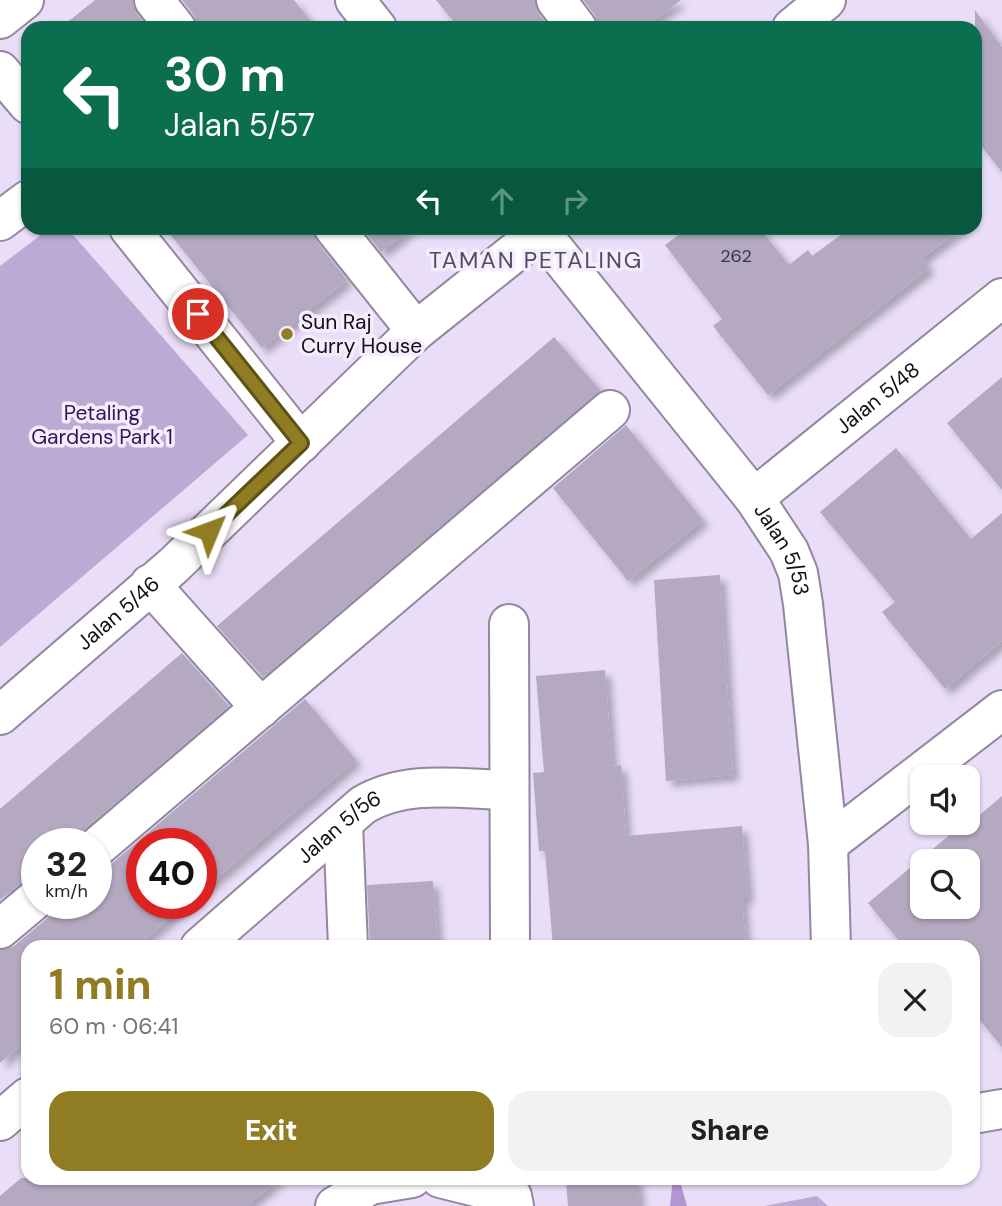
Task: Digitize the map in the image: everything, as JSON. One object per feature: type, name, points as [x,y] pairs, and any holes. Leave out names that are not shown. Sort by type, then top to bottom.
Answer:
[{"type":"street","points":[[0,19],[24,0]]},
{"type":"street","points":[[154,0],[170,21]]},
{"type":"street","points":[[355,0],[372,21]]},
{"type":"street","points":[[556,0],[572,21]]},
{"type":"street","points":[[800,21],[826,0]]},
{"type":"street","points":[[0,71],[21,96]]},
{"type":"street","points":[[0,221],[21,205]]},
{"type":"street","points":[[135,235],[301,443]]},
{"type":"street","points":[[340,235],[416,331]]},
{"type":"street","name":"Jalan 5/46","points":[[0,715],[150,584],[416,331],[534,235]]},
{"type":"street","name":"Jalan 5/53","points":[[546,235],[754,498],[789,551],[798,573],[828,844],[831,940]]},
{"type":"street","name":"Jalan 5/48","points":[[754,498],[1002,298]]},
{"type":"street","points":[[112,834],[610,410]]},
{"type":"street","points":[[150,584],[261,708]]},
{"type":"street","points":[[509,624],[510,940]]},
{"type":"street","points":[[828,844],[1002,710]]},
{"type":"street","name":"Jalan 5/56","points":[[208,940],[343,822],[384,793],[408,788],[509,790]]},
{"type":"street","points":[[343,822],[348,940]]},
{"type":"street","points":[[0,929],[21,911]]},
{"type":"street","points":[[0,1121],[21,1103]]},
{"type":"street","points":[[980,1113],[1002,1109]]},
{"type":"street","points":[[335,1206],[364,1185]]},
{"type":"street","points":[[474,1185],[513,1193]]},
{"type":"green space","name":"Petaling Gardens Park 1","points":[[41,235],[73,235],[248,435],[0,647],[0,266]]},
{"type":"green space","points":[[817,1196],[828,1206],[764,1206]]},
{"type":"shaded area","points":[[672,1185],[681,1185],[687,1206],[670,1206]]},
{"type":"building","points":[[95,0],[133,0],[136,13],[142,21],[69,21]]},
{"type":"building","points":[[182,0],[294,0],[310,21],[195,21]]},
{"type":"building","points":[[436,0],[535,0],[538,13],[544,21],[453,21]]},
{"type":"building","points":[[583,0],[681,0],[653,21],[596,21]]},
{"type":"building","points":[[975,10],[1002,47],[1002,172],[982,147],[982,21],[975,21]]},
{"type":"building","points":[[171,235],[315,235],[317,242],[347,280],[262,348]]},
{"type":"building","points":[[368,235],[403,235],[381,252]]},
{"type":"building","points":[[679,235],[765,235],[789,265],[808,250],[812,256],[840,235],[953,235],[922,258],[929,268],[768,395],[713,326],[722,319],[665,245]]},
{"type":"building","points":[[554,337],[601,391],[263,677],[217,626]]},
{"type":"building","points":[[1002,377],[1002,490],[947,423]]},
{"type":"building","points":[[626,425],[703,520],[628,581],[553,488]]},
{"type":"building","points":[[896,448],[971,539],[1002,513],[1002,641],[945,689],[882,612],[895,602],[820,512]]},
{"type":"building","points":[[720,575],[733,775],[666,781],[654,580]]},
{"type":"building","points":[[182,653],[229,706],[86,828],[21,828],[21,883],[0,900],[0,809]]},
{"type":"building","points":[[605,670],[612,766],[621,765],[626,836],[742,826],[748,898],[742,898],[745,940],[552,940],[545,851],[539,851],[533,773],[544,772],[536,676]]},
{"type":"building","points":[[305,699],[356,760],[217,877],[217,828],[153,828]]},
{"type":"building","points":[[1002,796],[1002,1047],[980,1020],[980,940],[898,940],[868,903],[910,868],[910,919],[980,919],[980,849],[933,849],[949,835],[980,835],[980,815]]},
{"type":"building","points":[[126,851],[126,919],[169,919],[144,940],[21,940],[46,919],[112,919],[112,863]]},
{"type":"building","points":[[433,881],[437,940],[370,940],[367,885]]},
{"type":"building","points":[[21,940],[21,1045],[0,1063],[0,950],[14,946]]},
{"type":"building","points":[[21,1178],[21,1185],[272,1185],[247,1206],[0,1206],[0,1196]]},
{"type":"building","points":[[566,1185],[638,1185],[639,1206],[568,1206]]},
{"type":"place","name":"Sun Raj Curry House","points":[[287,334]]},
{"type":"district","name":"TAMAN PETALING","points":[[536,260]]},
{"type":"route","points":[[198,314],[301,443],[209,531]]}]
